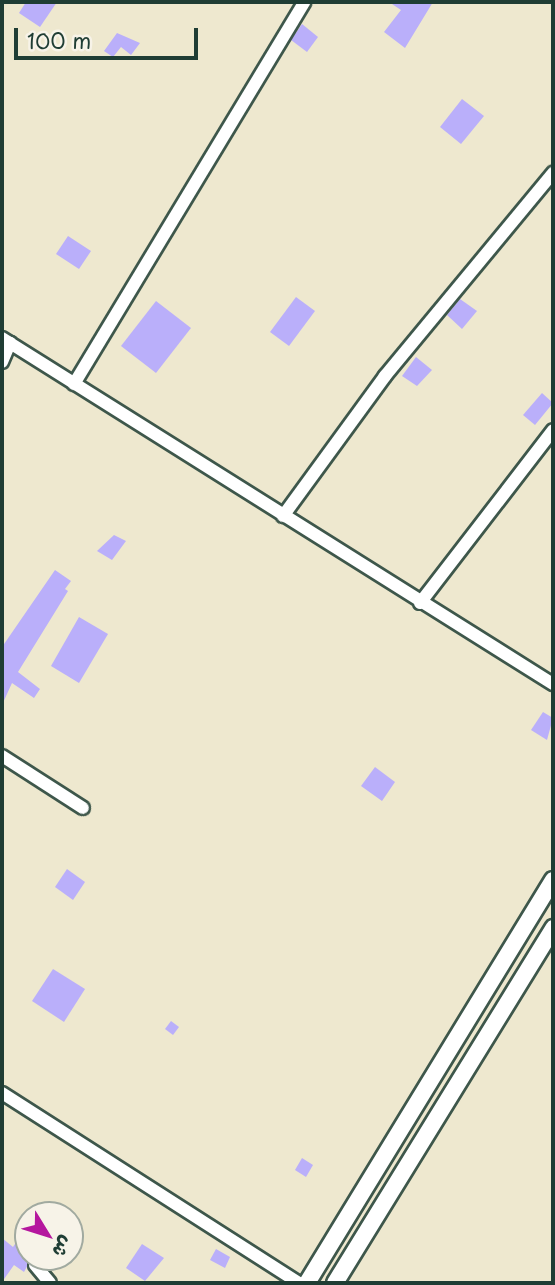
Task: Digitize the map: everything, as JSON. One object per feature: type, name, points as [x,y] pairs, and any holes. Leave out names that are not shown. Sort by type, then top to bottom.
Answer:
[{"type":"main road","points":[[307,1283],[553,880]]},
{"type":"main road","points":[[335,1283],[553,928]]},
{"type":"street","points":[[74,384],[303,2]]},
{"type":"street","points":[[284,516],[385,376],[553,173]]},
{"type":"street","points":[[2,362],[6,340],[420,603],[553,684]]},
{"type":"street","points":[[420,603],[553,430]]},
{"type":"street","points":[[2,756],[83,808]]},
{"type":"street","points":[[2,1093],[299,1283]]},
{"type":"building","points":[[26,2],[57,2],[40,27],[19,13]]},
{"type":"building","points":[[389,2],[433,2],[405,48],[384,32],[401,10]]},
{"type":"building","points":[[302,24],[318,37],[307,52],[291,40]]},
{"type":"building","points":[[117,33],[140,43],[131,55],[121,47],[113,57],[104,51]]},
{"type":"building","points":[[462,99],[484,116],[461,144],[440,127]]},
{"type":"building","points":[[68,236],[91,251],[79,269],[56,254]]},
{"type":"building","points":[[296,297],[315,311],[289,346],[270,332]]},
{"type":"building","points":[[460,299],[477,311],[462,329],[447,315]]},
{"type":"building","points":[[156,301],[191,328],[156,373],[121,346]]},
{"type":"building","points":[[416,357],[432,370],[417,386],[402,376]]},
{"type":"building","points":[[542,393],[553,403],[535,425],[523,415]]},
{"type":"building","points":[[114,535],[126,541],[112,560],[97,551]]},
{"type":"building","points":[[55,570],[71,581],[65,589],[68,591],[18,672],[40,689],[34,698],[12,683],[2,705],[2,647]]},
{"type":"building","points":[[79,617],[108,634],[79,683],[51,666]]},
{"type":"building","points":[[543,712],[553,718],[547,740],[531,730]]},
{"type":"building","points":[[375,767],[395,782],[382,801],[361,786]]},
{"type":"building","points":[[67,869],[85,882],[73,900],[55,887]]},
{"type":"building","points":[[53,969],[85,989],[64,1022],[32,1001]]},
{"type":"building","points":[[171,1021],[179,1027],[173,1035],[165,1029]]},
{"type":"building","points":[[302,1158],[313,1165],[306,1177],[295,1170]]},
{"type":"building","points":[[2,1238],[14,1246],[14,1265],[2,1282]]},
{"type":"building","points":[[142,1244],[164,1258],[145,1281],[126,1268]]},
{"type":"building","points":[[216,1249],[230,1257],[225,1268],[210,1260]]}]
